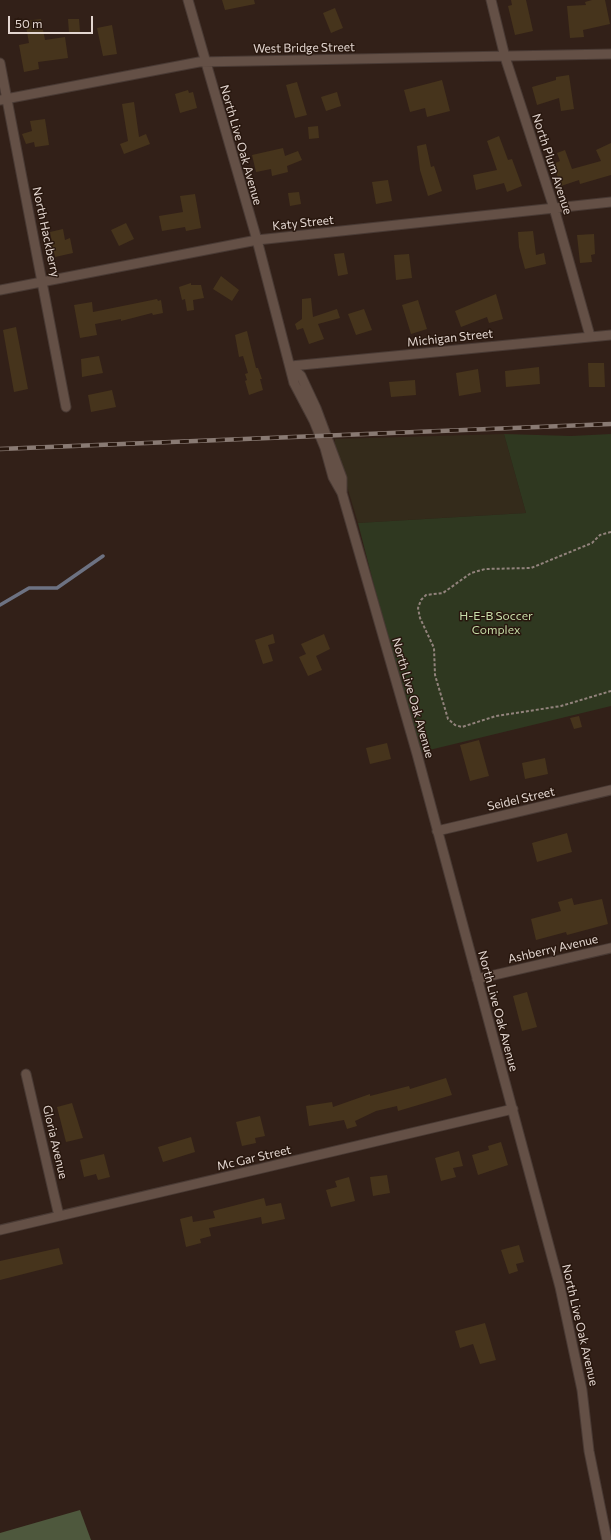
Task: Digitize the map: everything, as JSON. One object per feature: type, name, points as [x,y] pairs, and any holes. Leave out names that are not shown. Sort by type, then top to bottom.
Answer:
[{"type":"street","name":"North Live Oak Avenue","points":[[188,0],[257,240],[291,366],[301,376],[316,408],[342,478],[342,493],[437,831],[560,1287],[582,1390],[589,1450],[607,1540]]},
{"type":"street","name":"North Plum Avenue","points":[[491,0],[505,57],[554,208],[590,336]]},
{"type":"street","name":"West Bridge Street","points":[[3,99],[205,62],[611,54]]},
{"type":"street","name":"North Hackberry","points":[[0,63],[3,99],[44,282],[66,407]]},
{"type":"street","name":"Katy Street","points":[[0,290],[257,240],[611,202]]},
{"type":"street","name":"Michigan Street","points":[[291,366],[611,335]]},
{"type":"street","name":"Seidel Street","points":[[437,831],[611,790]]},
{"type":"street","name":"Ashberry Avenue","points":[[477,979],[611,948]]},
{"type":"street","name":"Gloria Avenue","points":[[26,1074],[59,1216]]},
{"type":"street","name":"Mc Gar Street","points":[[0,1230],[513,1109]]},
{"type":"path","points":[[611,532],[600,535],[587,545],[568,551],[531,568],[485,569],[471,572],[443,593],[426,595],[421,600],[418,608],[420,618],[432,643],[435,675],[448,719],[454,726],[462,727],[496,716],[561,706],[611,692]]},
{"type":"shaded area","points":[[504,434],[526,513],[358,523],[335,446],[335,439]]},
{"type":"green space","name":"H-E-B Soccer Complex","points":[[504,434],[571,436],[611,434],[611,706],[417,753],[358,523],[526,513]]},
{"type":"green space","points":[[80,1510],[91,1540],[0,1540],[0,1533]]},
{"type":"building","points":[[222,0],[254,0],[255,4],[225,10]]},
{"type":"building","points":[[511,0],[526,0],[533,31],[515,35],[508,6],[512,5]]},
{"type":"building","points":[[592,0],[605,0],[610,24],[583,30],[584,37],[570,38],[567,6],[586,5],[585,2]]},
{"type":"building","points":[[335,8],[343,28],[331,33],[323,13]]},
{"type":"building","points":[[41,19],[45,40],[65,37],[68,58],[38,62],[39,69],[24,72],[19,45],[29,43],[25,21]]},
{"type":"building","points":[[68,19],[79,19],[80,32],[69,33]]},
{"type":"building","points":[[112,25],[117,54],[103,56],[97,28]]},
{"type":"building","points":[[569,75],[574,109],[561,111],[559,98],[537,105],[532,87],[556,80],[556,77]]},
{"type":"building","points":[[442,80],[450,111],[427,117],[425,108],[410,112],[404,90]]},
{"type":"building","points":[[297,82],[307,115],[295,118],[286,85]]},
{"type":"building","points":[[188,90],[189,93],[193,92],[197,108],[180,113],[175,94]]},
{"type":"building","points":[[337,92],[341,106],[326,111],[321,97]]},
{"type":"building","points":[[134,102],[139,137],[146,134],[150,144],[124,154],[120,144],[128,141],[122,104]]},
{"type":"building","points":[[45,119],[49,145],[35,147],[34,142],[26,144],[22,134],[32,131],[30,121]]},
{"type":"building","points":[[318,126],[319,138],[309,139],[308,127]]},
{"type":"building","points":[[499,136],[508,160],[512,159],[522,186],[507,192],[504,183],[476,190],[473,175],[497,170],[487,141]]},
{"type":"building","points":[[611,143],[611,175],[580,184],[579,180],[561,186],[553,164],[560,161],[557,153],[565,150],[572,169],[601,161],[596,150]]},
{"type":"building","points":[[426,144],[431,167],[434,166],[442,191],[428,196],[420,170],[417,146]]},
{"type":"building","points":[[283,148],[285,156],[298,151],[302,160],[287,166],[288,172],[272,176],[271,169],[256,172],[252,155]]},
{"type":"building","points":[[388,180],[392,201],[376,204],[372,182]]},
{"type":"building","points":[[299,192],[301,204],[290,206],[288,193]]},
{"type":"building","points":[[195,194],[201,228],[186,231],[185,227],[162,231],[159,216],[183,212],[180,196]]},
{"type":"building","points":[[126,223],[134,239],[119,246],[111,230]]},
{"type":"building","points":[[63,229],[65,240],[70,238],[73,253],[55,257],[50,232]]},
{"type":"building","points":[[533,231],[536,255],[544,253],[546,264],[525,269],[519,247],[518,232]]},
{"type":"building","points":[[594,234],[595,254],[591,255],[592,262],[580,263],[577,235]]},
{"type":"building","points":[[344,253],[348,274],[338,276],[334,254]]},
{"type":"building","points":[[409,254],[412,278],[396,280],[394,255]]},
{"type":"building","points":[[221,276],[239,290],[232,301],[213,289]]},
{"type":"building","points":[[191,283],[191,285],[201,285],[204,298],[193,300],[194,310],[187,311],[185,299],[182,300],[179,287]]},
{"type":"building","points":[[496,294],[503,319],[489,323],[487,317],[461,327],[455,311]]},
{"type":"building","points":[[311,298],[313,317],[337,309],[340,318],[318,324],[324,339],[309,344],[303,328],[297,330],[295,324],[302,319],[302,299]]},
{"type":"building","points":[[157,299],[158,301],[161,300],[163,313],[153,315],[152,313],[121,321],[121,319],[95,324],[97,335],[80,338],[74,305],[92,302],[93,312]]},
{"type":"building","points":[[418,300],[427,329],[411,334],[402,305]]},
{"type":"building","points":[[364,309],[372,330],[356,335],[348,314]]},
{"type":"building","points":[[16,327],[28,389],[14,392],[3,330]]},
{"type":"building","points":[[247,331],[256,368],[258,368],[262,379],[260,379],[263,390],[249,395],[245,381],[247,380],[245,374],[248,373],[243,356],[239,357],[235,335]]},
{"type":"building","points":[[99,356],[103,373],[82,377],[81,359]]},
{"type":"building","points":[[588,363],[604,363],[605,387],[589,387]]},
{"type":"building","points":[[539,367],[540,384],[506,387],[505,371]]},
{"type":"building","points":[[478,369],[481,392],[459,396],[456,373]]},
{"type":"building","points":[[415,380],[416,395],[391,397],[389,382]]},
{"type":"building","points":[[112,390],[116,407],[91,412],[88,395]]},
{"type":"building","points":[[273,634],[275,643],[268,645],[273,661],[263,664],[255,640]]},
{"type":"building","points":[[324,634],[330,649],[316,656],[322,670],[308,676],[299,657],[306,654],[301,644]]},
{"type":"building","points":[[579,716],[582,727],[574,729],[570,718]]},
{"type":"building","points":[[479,740],[489,776],[470,781],[460,745]]},
{"type":"building","points":[[387,743],[391,759],[370,764],[366,748]]},
{"type":"building","points":[[545,758],[548,774],[525,779],[522,763]]},
{"type":"building","points":[[567,833],[572,852],[537,862],[532,843]]},
{"type":"building","points":[[572,898],[574,905],[602,899],[608,924],[567,935],[566,932],[536,940],[531,919],[561,911],[558,902]]},
{"type":"building","points":[[527,992],[537,1027],[522,1031],[513,996]]},
{"type":"building","points":[[446,1078],[452,1095],[398,1111],[397,1106],[376,1111],[355,1121],[357,1126],[347,1129],[344,1120],[309,1126],[306,1106],[332,1102],[333,1107],[370,1094],[370,1096],[409,1086],[410,1089]]},
{"type":"building","points":[[72,1103],[83,1138],[66,1142],[57,1107]]},
{"type":"building","points":[[260,1116],[265,1136],[255,1138],[256,1143],[242,1146],[236,1122]]},
{"type":"building","points":[[191,1137],[195,1152],[163,1162],[158,1147]]},
{"type":"building","points":[[501,1142],[508,1165],[478,1175],[472,1155],[489,1150],[488,1146]]},
{"type":"building","points":[[459,1151],[463,1166],[453,1168],[456,1177],[441,1181],[435,1158]]},
{"type":"building","points":[[104,1154],[110,1177],[98,1180],[96,1174],[84,1177],[80,1160]]},
{"type":"building","points":[[387,1175],[390,1193],[373,1196],[370,1177]]},
{"type":"building","points":[[349,1177],[355,1201],[331,1207],[326,1190],[337,1187],[335,1181]]},
{"type":"building","points":[[264,1198],[266,1206],[281,1203],[285,1219],[262,1224],[261,1217],[209,1228],[211,1236],[200,1239],[201,1243],[186,1247],[180,1219],[192,1216],[193,1222],[215,1218],[213,1211]]},
{"type":"building","points":[[519,1245],[524,1262],[516,1264],[518,1271],[509,1274],[501,1250]]},
{"type":"building","points":[[59,1248],[63,1264],[0,1280],[0,1261]]},
{"type":"building","points":[[485,1323],[496,1360],[480,1364],[473,1344],[460,1348],[455,1331]]},
{"type":"waterway","points":[[0,605],[29,588],[57,588],[103,556]]},
{"type":"railway","points":[[0,449],[611,424]]}]
